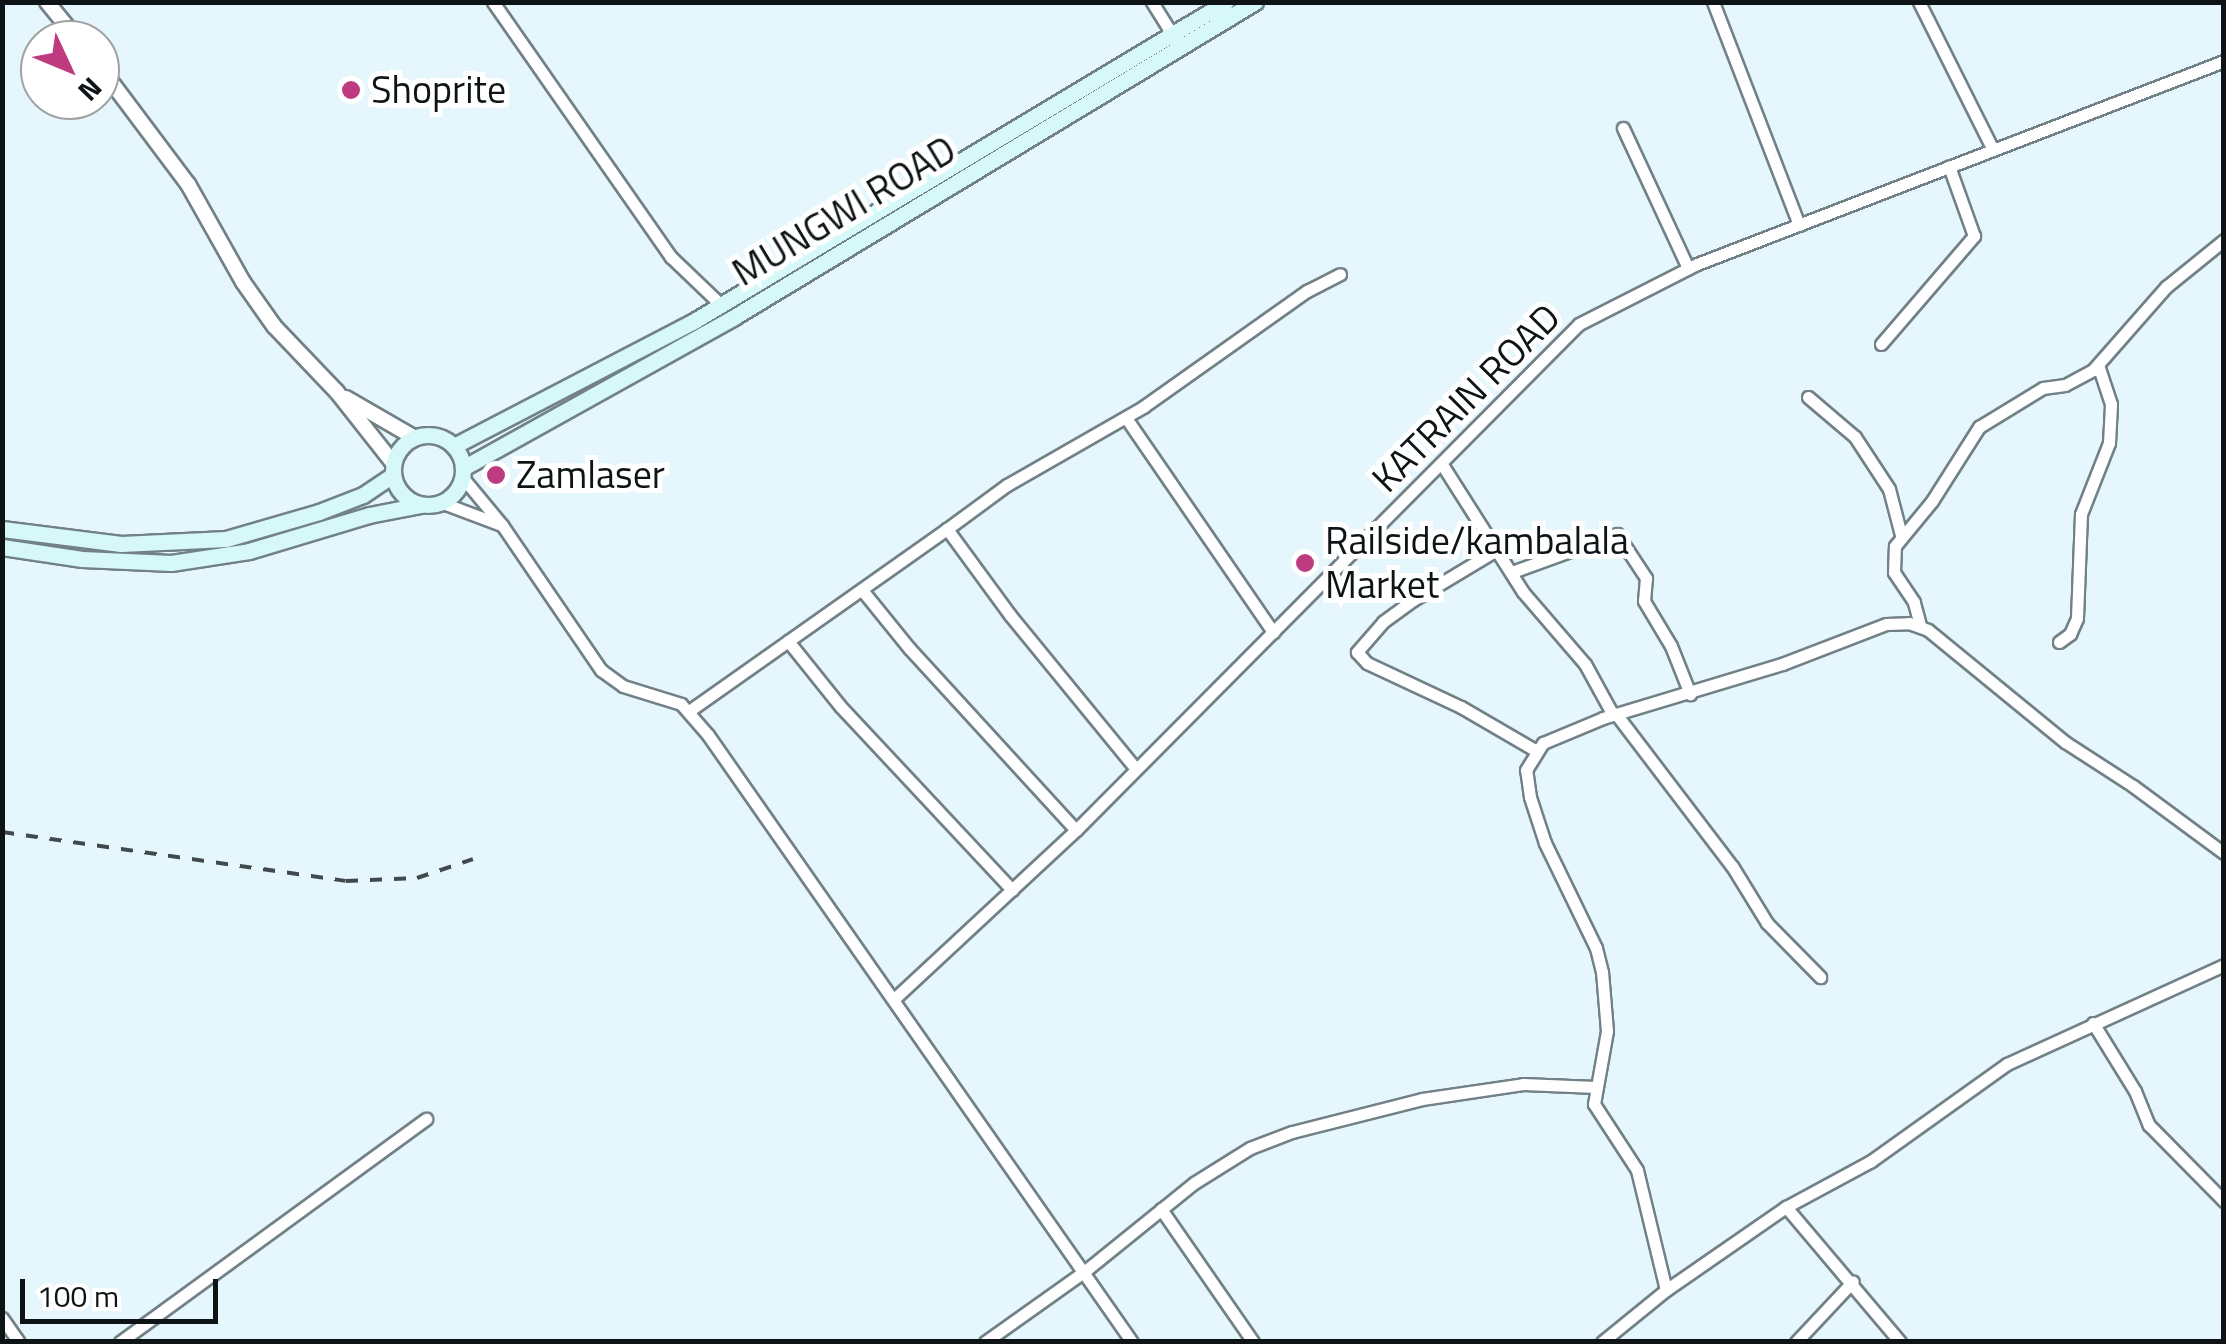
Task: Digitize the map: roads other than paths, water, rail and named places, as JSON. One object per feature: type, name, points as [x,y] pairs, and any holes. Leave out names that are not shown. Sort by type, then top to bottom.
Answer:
[{"type":"main road","name":"MUNGWI ROAD","points":[[463,473],[734,316],[1177,41],[1226,2]]},
{"type":"main road","name":"MUNGWI ROAD","points":[[454,446],[721,305],[1177,41],[1254,2]]},
{"type":"main road","points":[[2,529],[122,544],[226,540],[319,512],[363,494],[393,469],[401,448],[415,438],[436,436],[454,446],[463,473],[442,503],[369,515],[249,552],[171,563],[82,559],[2,547]]},
{"type":"main road","points":[[393,469],[405,498],[421,505]]},
{"type":"street","points":[[493,2],[671,256],[721,305]]},
{"type":"street","points":[[1152,2],[1177,41]]},
{"type":"street","points":[[1713,2],[1799,225]]},
{"type":"street","points":[[1920,2],[1992,148]]},
{"type":"street","name":"KATRAIN ROAD","points":[[894,998],[1076,830],[1443,466],[1565,334],[1601,311],[1688,268],[2224,61]]},
{"type":"street","points":[[120,94],[188,184],[274,326],[337,392],[393,469]]},
{"type":"street","points":[[1622,128],[1688,268]]},
{"type":"street","points":[[1881,344],[1974,236],[1949,166]]},
{"type":"street","points":[[2224,240],[2166,287],[2098,365],[2076,382],[2043,388],[1979,427],[1932,501],[1901,535],[1893,566],[1914,602],[1920,625],[2065,742],[2224,853]]},
{"type":"street","points":[[689,711],[1007,486],[1126,418],[1306,292],[1340,274]]},
{"type":"street","points":[[2059,642],[2070,634],[2077,618],[2081,514],[2109,443],[2110,404],[2098,365]]},
{"type":"street","points":[[337,392],[415,438]]},
{"type":"street","points":[[1808,397],[1855,437],[1889,489],[1901,535]]},
{"type":"street","points":[[1126,418],[1273,632]]},
{"type":"street","points":[[1443,466],[1532,604],[1584,664],[1614,715],[1732,866],[1767,923],[1820,977]]},
{"type":"street","points":[[463,473],[601,670],[623,686],[667,698],[689,711],[1132,1342]]},
{"type":"street","points":[[442,503],[502,525]]},
{"type":"street","points":[[947,528],[1010,615],[1136,768]]},
{"type":"street","points":[[1512,572],[1609,536],[1622,538],[1646,578],[1644,601],[1671,646],[1690,694]]},
{"type":"street","points":[[1498,549],[1413,600],[1372,632],[1357,652],[1368,664],[1461,707],[1535,750]]},
{"type":"street","points":[[862,590],[1076,830]]},
{"type":"street","points":[[1666,1290],[1637,1170],[1597,1114],[1596,1087],[1607,1031],[1596,948],[1545,842],[1530,798],[1526,770],[1535,750],[1614,715],[1690,694],[1886,624],[1920,625]]},
{"type":"street","points":[[788,642],[840,706],[1012,890]]},
{"type":"street","points":[[1602,1342],[1666,1290],[1786,1207],[1871,1161],[2006,1064],[2224,965]]},
{"type":"street","points":[[2093,1023],[2136,1091],[2150,1125],[2224,1201]]},
{"type":"street","points":[[985,1342],[1161,1209],[1250,1148],[1324,1123],[1422,1099],[1522,1084],[1596,1087]]},
{"type":"street","points":[[120,1342],[426,1118]]},
{"type":"street","points":[[1786,1207],[1853,1281],[1900,1342]]},
{"type":"street","points":[[1161,1209],[1254,1342]]},
{"type":"street","points":[[1796,1342],[1853,1281]]},
{"type":"street","points":[[2,1318],[19,1342]]},
{"type":"railway","points":[[2,832],[346,881],[417,878],[473,859]]},
{"type":"place","name":"Shoprite","points":[[351,90]]},
{"type":"place","name":"Zamlaser","points":[[496,475]]},
{"type":"place","name":"Railside/kambalala Market","points":[[1305,563]]}]
